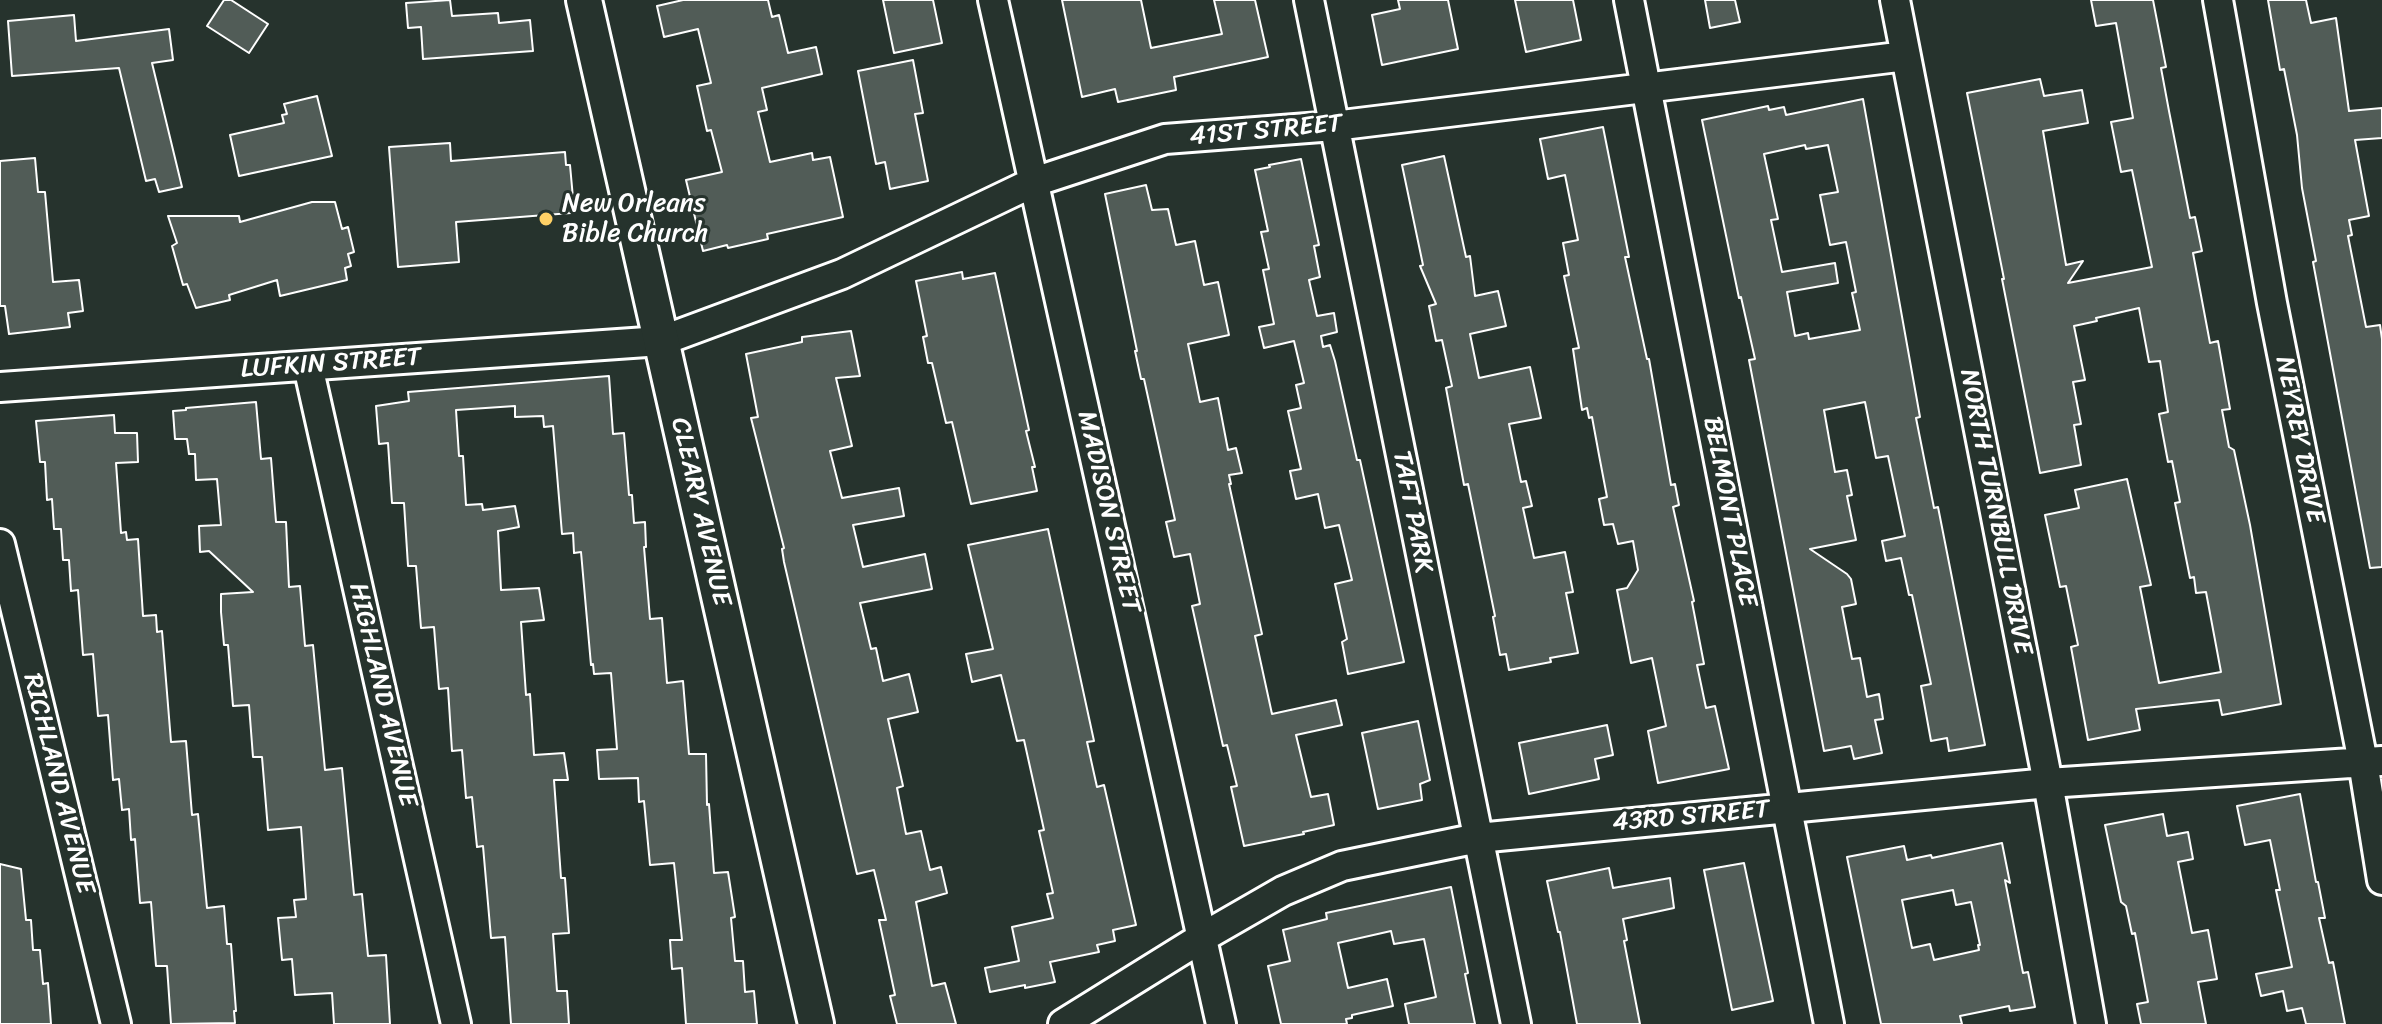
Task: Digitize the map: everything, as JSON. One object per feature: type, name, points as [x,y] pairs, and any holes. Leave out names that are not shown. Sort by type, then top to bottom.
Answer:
[{"type":"street","name":"CLEARY AVENUE","points":[[584,0],[816,1024]]},
{"type":"street","name":"MADISON STREET","points":[[993,0],[1221,1024]]},
{"type":"street","name":"TAFT PARK","points":[[1309,0],[1516,1024]]},
{"type":"street","name":"BELMONT PLACE","points":[[1629,0],[1829,1024]]},
{"type":"street","name":"NORTH TURNBULL DRIVE","points":[[1895,0],[2048,783],[2091,1024]]},
{"type":"street","name":"NEYREY DRIVE","points":[[2218,0],[2272,303],[2372,761],[2382,880]]},
{"type":"street","name":"41ST STREET","points":[[661,341],[842,274],[1034,182],[1165,139],[1334,126],[1906,56]]},
{"type":"street","name":"LUFKIN STREET","points":[[0,387],[661,341]]},
{"type":"street","name":"HIGHLAND AVENUE","points":[[308,366],[456,1024]]},
{"type":"street","name":"RICHLAND AVENUE","points":[[0,544],[116,1024]]},
{"type":"street","name":"43RD STREET","points":[[1063,1024],[1283,891],[1342,866],[1478,838],[2048,783],[2372,761]]},
{"type":"building","points":[[224,0],[231,0],[268,24],[249,53],[207,26]]},
{"type":"building","points":[[450,0],[452,16],[498,13],[499,23],[530,20],[533,51],[423,59],[421,27],[408,28],[406,3]]},
{"type":"building","points":[[683,0],[768,0],[772,17],[779,15],[788,53],[816,47],[822,74],[762,88],[767,110],[758,112],[770,162],[812,153],[813,160],[830,157],[843,217],[767,234],[768,239],[703,251],[686,180],[722,172],[711,130],[707,131],[697,86],[711,83],[698,29],[664,37],[657,6]]},
{"type":"building","points":[[883,0],[933,0],[942,43],[894,53]]},
{"type":"building","points":[[1062,0],[1141,0],[1151,48],[1222,34],[1214,0],[1255,0],[1268,57],[1174,77],[1176,90],[1118,102],[1115,89],[1082,97]]},
{"type":"building","points":[[1398,0],[1448,0],[1458,49],[1382,65],[1372,15],[1400,9]]},
{"type":"building","points":[[1515,0],[1573,0],[1581,40],[1526,52]]},
{"type":"building","points":[[1705,0],[1735,0],[1740,22],[1710,28]]},
{"type":"building","points":[[2091,0],[2153,0],[2166,67],[2161,68],[2169,111],[2190,218],[2195,217],[2202,251],[2193,253],[2210,343],[2218,341],[2230,409],[2222,410],[2250,525],[2281,704],[2222,715],[2219,700],[2136,709],[2140,730],[2088,740],[2071,647],[2078,645],[2066,586],[2060,587],[2045,515],[2079,508],[2075,490],[2127,479],[2151,585],[2140,587],[2159,683],[2221,672],[2206,592],[2196,593],[2194,577],[2190,578],[2175,503],[2180,502],[2159,414],[2168,412],[2160,361],[2149,362],[2139,308],[2074,326],[2085,380],[2073,382],[2081,424],[2074,425],[2081,465],[2040,473],[2002,279],[1967,93],[2040,79],[2044,96],[2082,90],[2088,123],[2043,131],[2066,265],[2083,261],[2068,283],[2152,267],[2132,170],[2121,172],[2111,122],[2133,118],[2116,23],[2096,26]]},
{"type":"building","points":[[2268,0],[2306,0],[2311,23],[2336,18],[2349,111],[2382,108],[2382,138],[2355,140],[2369,216],[2349,220],[2352,235],[2348,236],[2366,327],[2380,325],[2382,339],[2382,567],[2370,568],[2313,262],[2316,261],[2302,188],[2297,135],[2284,69],[2280,70]]},
{"type":"building","points":[[74,15],[76,41],[169,29],[173,60],[152,63],[182,187],[159,192],[155,179],[146,181],[119,68],[12,76],[8,21]]},
{"type":"building","points":[[913,60],[923,113],[915,114],[928,181],[890,189],[885,162],[876,164],[858,71]]},
{"type":"building","points":[[317,96],[332,156],[239,176],[230,135],[284,123],[282,115],[287,114],[284,104]]},
{"type":"building","points":[[1863,99],[1920,417],[1916,418],[1934,508],[1938,507],[1985,745],[1949,751],[1947,738],[1931,741],[1921,686],[1931,684],[1912,595],[1909,595],[1901,558],[1886,561],[1882,541],[1905,536],[1888,456],[1876,458],[1865,402],[1824,410],[1835,472],[1847,470],[1852,495],[1847,496],[1856,540],[1810,549],[1851,579],[1856,604],[1842,607],[1852,659],[1860,658],[1867,697],[1879,694],[1883,719],[1875,720],[1882,753],[1854,759],[1851,746],[1824,751],[1749,360],[1755,359],[1739,298],[1702,120],[1768,106],[1769,110],[1784,107],[1786,115]],"holes":[[[1805,145],[1806,149],[1828,145],[1838,192],[1820,195],[1830,245],[1846,242],[1860,330],[1809,339],[1808,333],[1795,336],[1787,292],[1838,283],[1835,263],[1782,272],[1771,220],[1778,219],[1764,154]]]},
{"type":"building","points":[[1603,127],[1629,257],[1625,257],[1649,359],[1671,485],[1675,484],[1679,505],[1673,507],[1704,664],[1697,665],[1706,708],[1715,706],[1729,769],[1658,783],[1648,731],[1666,726],[1652,658],[1631,663],[1617,590],[1627,588],[1638,570],[1633,541],[1618,544],[1613,524],[1604,525],[1599,499],[1607,497],[1592,417],[1589,418],[1587,408],[1582,410],[1573,349],[1579,348],[1564,276],[1569,275],[1563,243],[1578,240],[1565,175],[1548,179],[1540,139]]},
{"type":"building","points":[[450,143],[451,161],[565,152],[566,165],[570,165],[571,213],[456,222],[459,262],[398,267],[389,147]]},
{"type":"building","points":[[1444,156],[1466,257],[1470,256],[1475,296],[1498,291],[1506,326],[1470,334],[1479,378],[1530,367],[1541,418],[1509,424],[1521,482],[1526,481],[1532,506],[1523,508],[1534,558],[1565,552],[1573,592],[1566,593],[1578,653],[1509,670],[1506,654],[1500,655],[1495,616],[1468,484],[1464,485],[1446,388],[1452,386],[1442,340],[1436,341],[1429,306],[1436,304],[1420,266],[1423,265],[1402,165]]},
{"type":"building","points":[[35,158],[38,192],[45,192],[53,282],[79,280],[83,311],[68,313],[70,327],[9,334],[5,306],[0,306],[0,161]]},
{"type":"building","points":[[1301,159],[1319,245],[1314,246],[1320,277],[1309,280],[1317,316],[1334,313],[1337,332],[1321,336],[1323,347],[1330,345],[1335,361],[1404,662],[1348,674],[1342,642],[1347,639],[1335,584],[1352,580],[1339,525],[1325,528],[1318,494],[1296,499],[1290,471],[1301,469],[1288,411],[1301,408],[1296,385],[1304,383],[1294,341],[1264,348],[1259,327],[1274,324],[1263,270],[1269,269],[1261,232],[1268,231],[1255,170]]},
{"type":"building","points":[[1146,185],[1152,210],[1168,209],[1176,245],[1195,241],[1204,285],[1218,282],[1229,335],[1188,344],[1200,402],[1218,398],[1228,450],[1236,448],[1242,473],[1229,475],[1229,484],[1262,634],[1255,636],[1272,714],[1336,700],[1342,725],[1296,735],[1311,797],[1328,794],[1334,825],[1244,846],[1231,787],[1237,786],[1227,745],[1223,746],[1192,606],[1200,604],[1190,554],[1174,557],[1166,522],[1175,520],[1144,379],[1141,379],[1105,194]]},
{"type":"building","points":[[312,202],[335,202],[342,229],[348,227],[354,252],[348,254],[351,266],[345,268],[347,280],[280,296],[277,280],[229,295],[230,300],[196,308],[187,284],[183,285],[172,246],[177,243],[168,216],[239,216],[240,222]]},
{"type":"building","points":[[962,272],[963,279],[995,273],[1029,430],[1026,431],[1037,491],[971,504],[952,422],[946,423],[932,363],[928,363],[923,337],[927,336],[916,281]]},
{"type":"building","points":[[851,331],[860,376],[836,378],[852,446],[830,451],[842,498],[899,488],[904,516],[853,525],[863,567],[925,554],[932,589],[860,603],[871,649],[876,648],[883,681],[909,674],[918,712],[888,719],[903,786],[897,788],[906,834],[921,831],[930,870],[941,867],[947,893],[916,902],[932,986],[945,983],[956,1024],[897,1024],[890,996],[895,995],[879,920],[886,920],[874,870],[857,874],[784,562],[784,548],[751,418],[758,417],[746,354],[802,342],[802,337]]},
{"type":"building","points":[[609,376],[613,434],[624,433],[634,523],[645,522],[650,619],[662,618],[667,683],[683,681],[689,754],[706,754],[707,805],[714,873],[728,872],[735,917],[731,918],[735,961],[743,961],[745,992],[754,991],[757,1024],[686,1024],[682,968],[672,969],[670,940],[682,940],[674,863],[650,865],[644,801],[639,802],[638,778],[599,779],[597,750],[617,749],[611,673],[594,674],[591,665],[581,552],[574,553],[573,533],[562,534],[553,426],[544,427],[543,416],[515,417],[515,406],[456,410],[459,456],[463,456],[466,505],[482,504],[483,510],[515,506],[519,527],[498,531],[501,590],[539,588],[544,620],[521,622],[526,695],[530,694],[534,755],[564,753],[568,780],[554,780],[561,878],[565,878],[569,933],[553,934],[557,991],[567,991],[569,1024],[511,1024],[505,937],[491,938],[483,846],[477,847],[472,797],[466,798],[462,750],[452,751],[448,688],[439,689],[434,627],[421,628],[416,566],[408,566],[404,503],[392,503],[388,443],[379,444],[376,406],[409,401],[408,392]]},
{"type":"building","points":[[256,402],[261,459],[271,458],[276,522],[286,522],[289,587],[300,586],[305,646],[313,645],[325,770],[342,768],[354,895],[362,894],[368,956],[386,955],[390,1024],[334,1024],[332,993],[295,995],[292,959],[282,960],[278,918],[296,917],[294,900],[306,899],[301,827],[268,830],[262,757],[253,757],[249,705],[233,706],[228,645],[224,645],[221,612],[221,594],[253,592],[209,551],[200,552],[199,526],[221,525],[217,479],[196,480],[195,454],[189,454],[187,439],[175,439],[173,411]]},
{"type":"building","points":[[114,415],[115,433],[137,433],[138,462],[116,463],[121,533],[126,532],[127,540],[138,539],[143,616],[156,615],[157,632],[162,631],[171,742],[186,741],[192,815],[198,814],[207,908],[224,906],[227,944],[231,944],[235,1023],[171,1024],[167,966],[156,966],[151,902],[140,903],[135,839],[131,840],[129,809],[122,810],[119,779],[113,780],[108,715],[98,716],[93,654],[83,655],[78,590],[71,591],[69,560],[63,560],[61,529],[54,529],[52,499],[47,500],[45,462],[40,462],[36,421]]},
{"type":"building","points":[[1048,529],[1094,741],[1087,742],[1097,787],[1104,785],[1136,925],[1113,930],[1115,941],[1097,945],[1099,952],[1050,962],[1055,982],[990,992],[985,968],[1019,961],[1012,927],[1053,918],[1047,894],[1053,893],[1039,831],[1044,830],[1024,740],[1017,741],[1001,675],[972,682],[966,654],[993,649],[968,545]]},
{"type":"building","points":[[1418,721],[1430,780],[1420,784],[1422,800],[1378,809],[1362,733]]},
{"type":"building","points":[[1607,725],[1613,755],[1595,759],[1599,779],[1529,794],[1519,743]]},
{"type":"building","points":[[2300,794],[2325,918],[2319,918],[2329,963],[2333,962],[2345,1024],[2306,1024],[2302,1008],[2287,1011],[2283,991],[2261,996],[2256,974],[2292,967],[2276,890],[2280,890],[2270,840],[2245,845],[2237,806]]},
{"type":"building","points":[[2163,814],[2167,836],[2188,832],[2193,859],[2178,862],[2192,933],[2208,930],[2217,979],[2198,982],[2206,1024],[2141,1024],[2137,1004],[2148,1002],[2135,933],[2132,934],[2126,906],[2121,902],[2105,825]]},
{"type":"building","points":[[2002,843],[2010,883],[2005,880],[2023,973],[2028,972],[2035,1007],[2010,1011],[2009,1006],[1960,1016],[1962,1024],[1881,1024],[1847,857],[1904,846],[1907,860],[1931,855],[1932,858]],"holes":[[[1953,890],[1956,905],[1971,902],[1979,950],[1934,960],[1930,944],[1912,948],[1902,900]]]},
{"type":"building","points":[[1744,863],[1773,1001],[1732,1010],[1704,870]]},
{"type":"building","points":[[0,864],[21,869],[26,920],[31,920],[33,950],[40,950],[43,984],[48,983],[51,1024],[0,1024]]},
{"type":"building","points":[[1609,868],[1613,888],[1670,878],[1674,908],[1623,919],[1627,940],[1624,941],[1640,1024],[1577,1024],[1547,881]]},
{"type":"building","points":[[1451,887],[1475,1024],[1409,1024],[1405,1004],[1436,997],[1424,939],[1394,944],[1391,931],[1338,943],[1348,988],[1387,979],[1393,1006],[1352,1015],[1352,1018],[1346,1019],[1347,1024],[1281,1024],[1268,966],[1290,961],[1283,930],[1327,919],[1326,913]]},
{"type":"place","name":"New Orleans Bible Church","points":[[546,219]]}]
